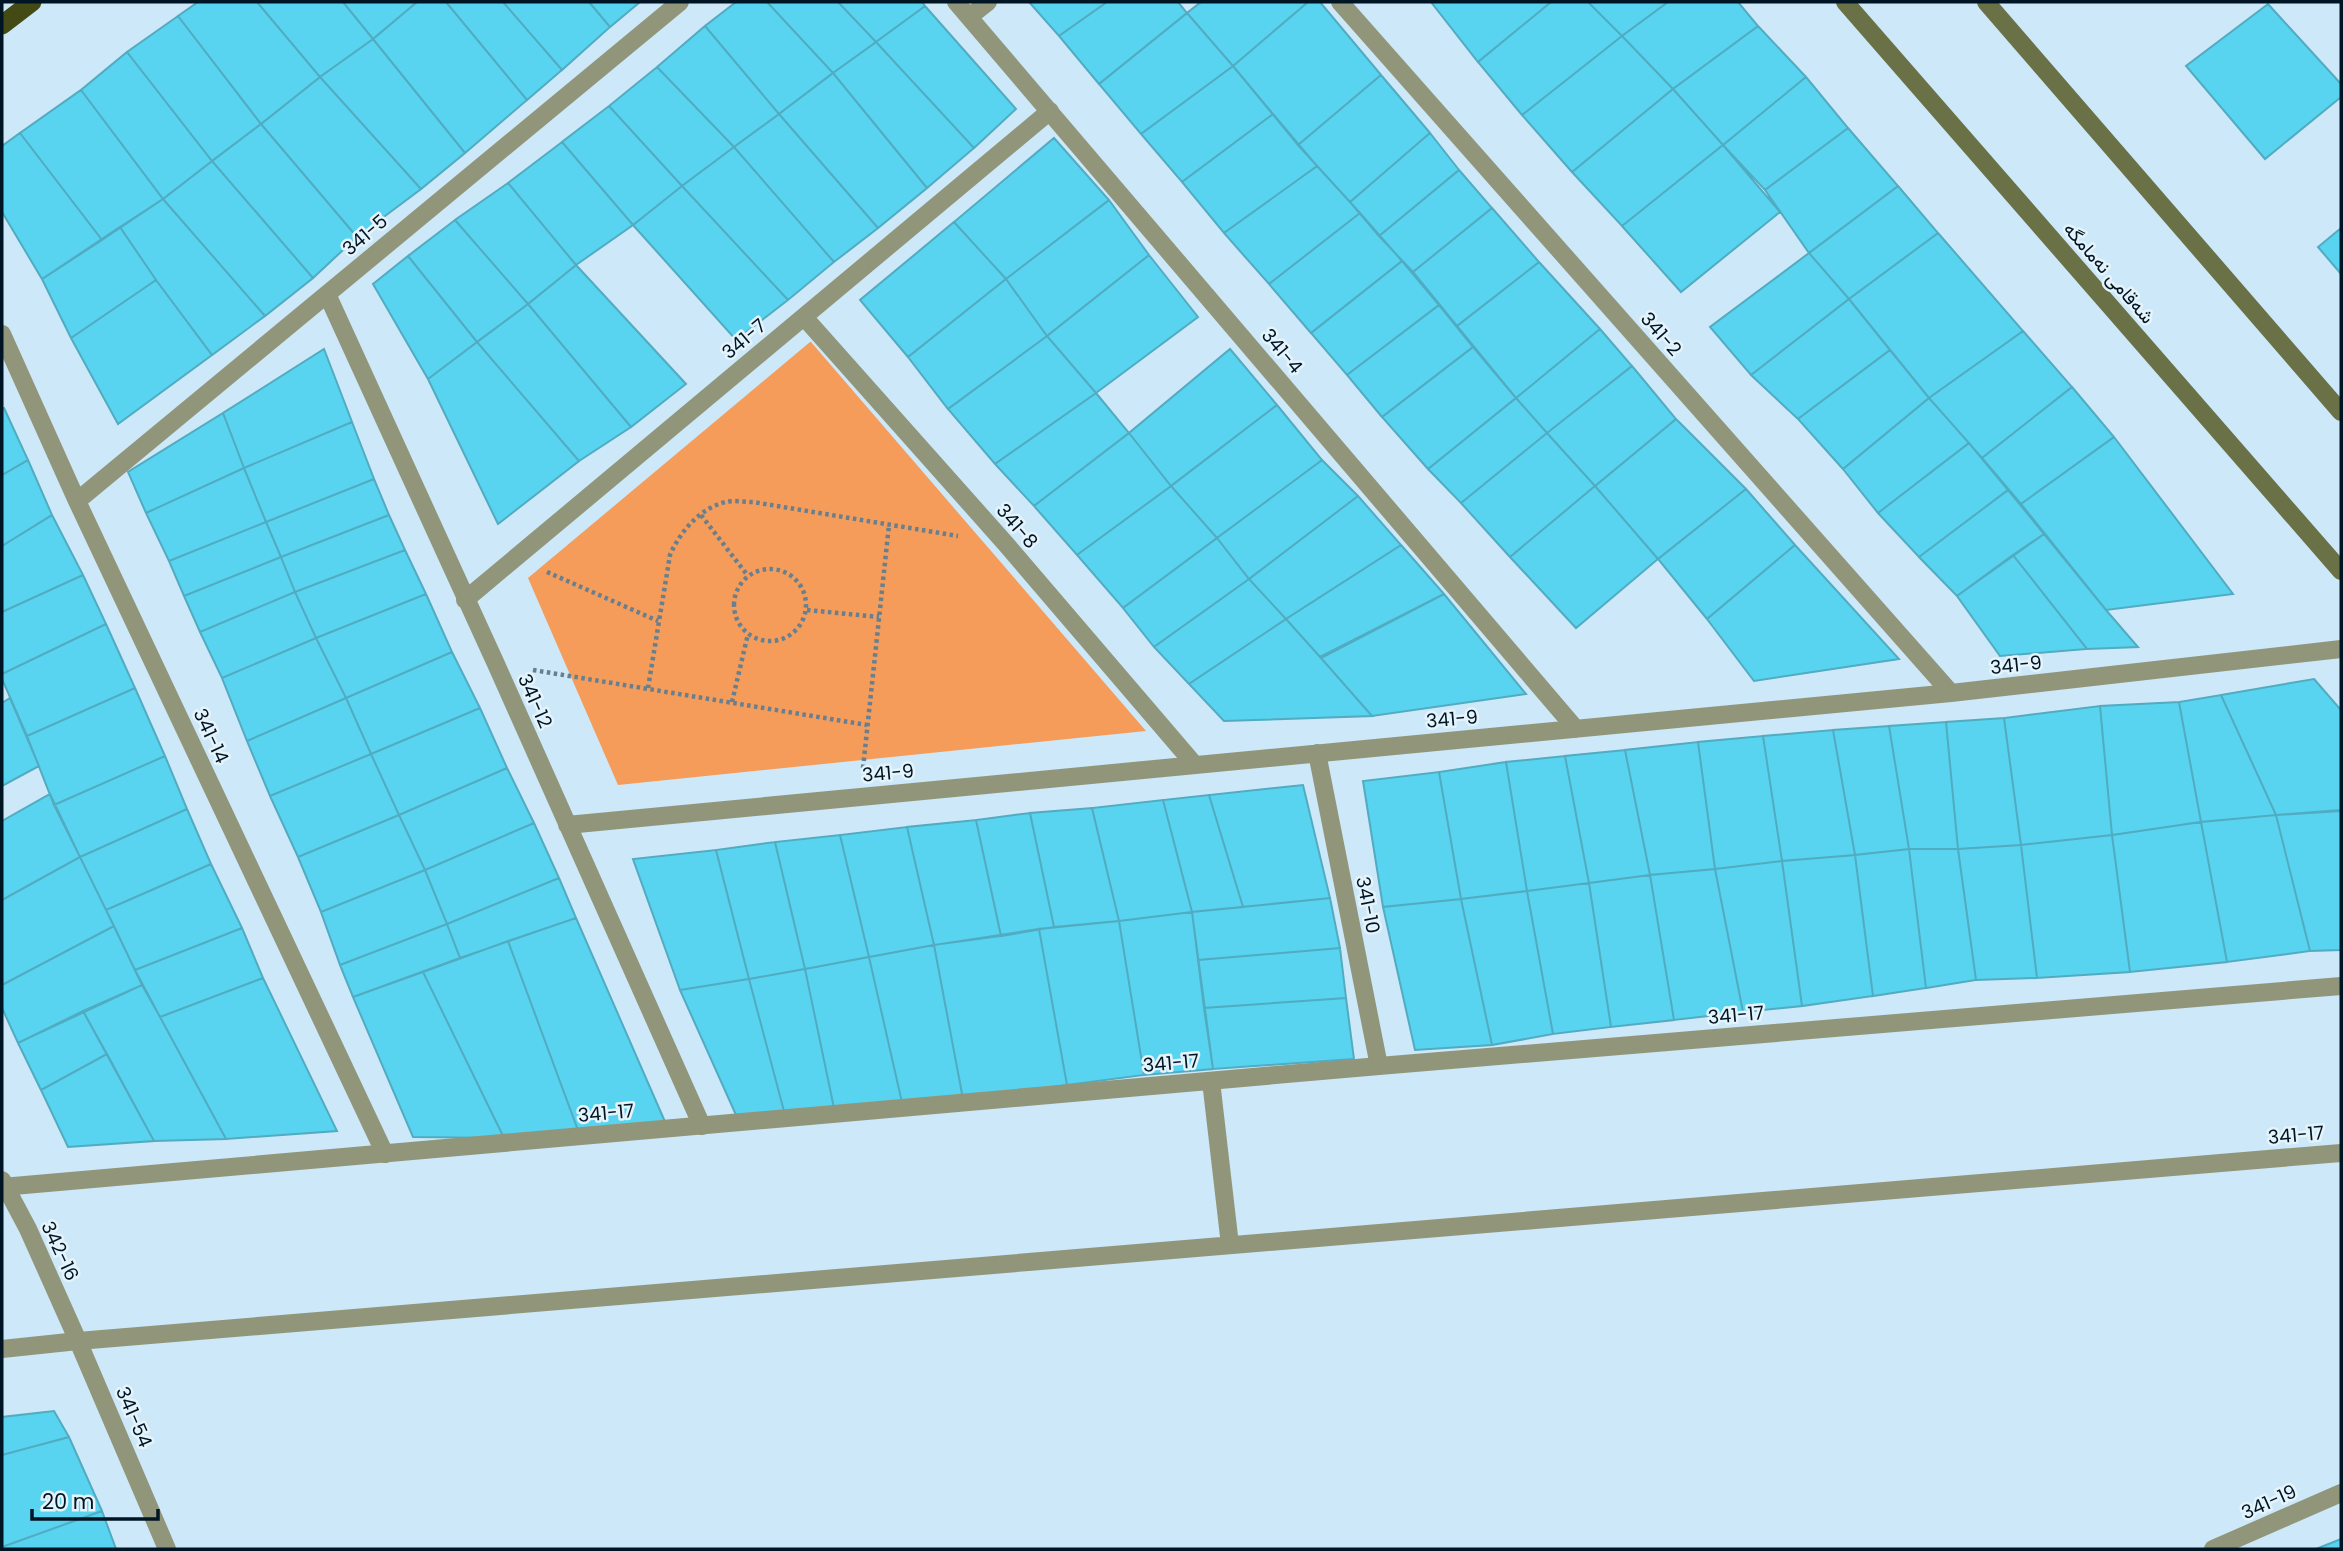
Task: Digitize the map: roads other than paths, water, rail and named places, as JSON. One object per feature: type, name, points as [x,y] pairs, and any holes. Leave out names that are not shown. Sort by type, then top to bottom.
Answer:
[{"type":"highway","points":[[2,25],[32,2]]},
{"type":"main road","name":"شەقامی نەمامگە","points":[[1845,2],[2341,571]]},
{"type":"main road","points":[[1986,2],[2341,412]]},
{"type":"street","name":"341-5","points":[[77,501],[680,2]]},
{"type":"street","name":"341-4","points":[[956,2],[1576,729]]},
{"type":"street","points":[[969,17],[988,2]]},
{"type":"street","name":"341-2","points":[[1340,2],[1951,693]]},
{"type":"street","name":"341-7","points":[[465,600],[1050,111]]},
{"type":"street","name":"341-12","points":[[327,294],[702,1126]]},
{"type":"street","name":"341-8","points":[[804,317],[1005,543],[1195,765]]},
{"type":"street","name":"341-14","points":[[2,334],[77,501],[385,1154]]},
{"type":"street","name":"341-9","points":[[567,825],[1951,693],[2341,649]]},
{"type":"street","name":"341-10","points":[[1317,753],[1379,1066]]},
{"type":"street","name":"341-17","points":[[3,1185],[2341,986]]},
{"type":"street","points":[[1211,1081],[1230,1245]]},
{"type":"street","name":"341-17","points":[[2,1349],[78,1340],[2341,1153]]},
{"type":"street","name":"342-16","points":[[3,1185],[28,1229],[78,1340]]},
{"type":"street","name":"341-54","points":[[78,1340],[167,1549]]},
{"type":"street","name":"341-19","points":[[2213,1549],[2341,1493]]}]
